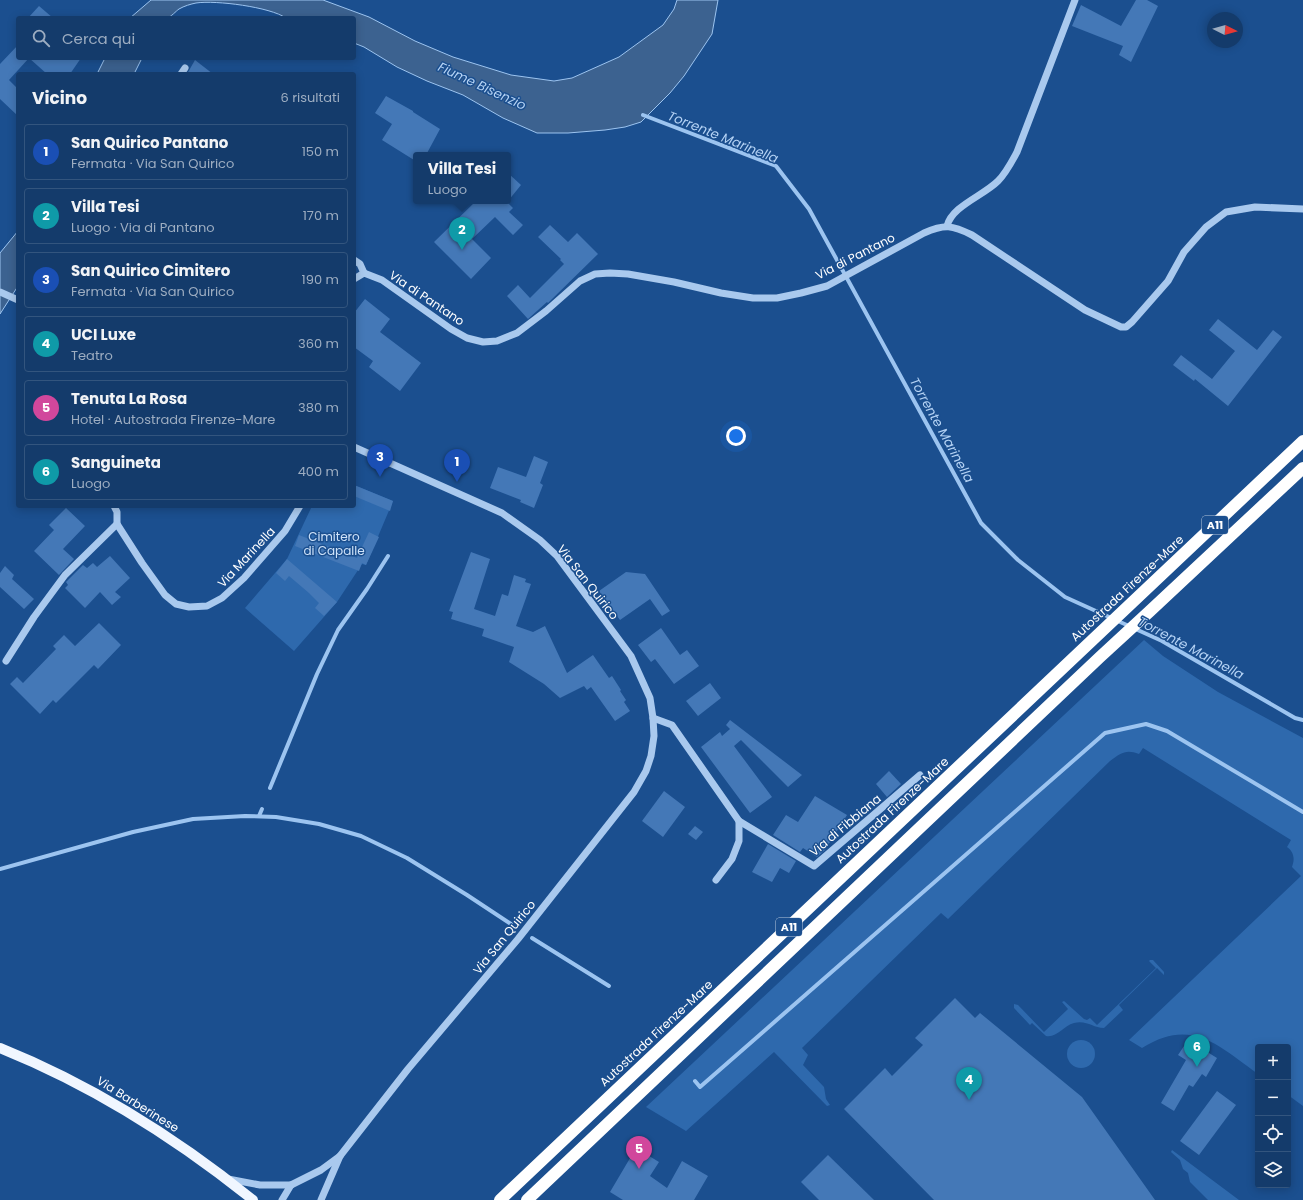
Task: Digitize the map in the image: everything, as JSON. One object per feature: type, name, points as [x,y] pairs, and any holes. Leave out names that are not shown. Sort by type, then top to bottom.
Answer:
[{"type":"highway","name":"Autostrada Firenze-Mare","points":[[500,1200],[1303,441]]},
{"type":"highway","name":"A11","points":[[527,1200],[1100,657],[1303,468]]},
{"type":"main road","name":"Via Barberinese","points":[[0,1048],[58,1073],[113,1103],[168,1137],[227,1179],[252,1200]]},
{"type":"street","points":[[1075,0],[1017,152],[1007,171],[992,187],[958,208],[948,220],[947,226],[959,229],[972,235],[1085,310],[1121,327],[1126,327],[1168,281],[1184,252],[1206,227],[1226,212],[1255,207],[1303,209]]},
{"type":"street","name":"Via di Pantano","points":[[364,273],[382,280],[451,329],[467,338],[483,342],[497,341],[517,333],[546,311],[580,281],[595,274],[628,274],[674,282],[720,293],[753,298],[777,298],[826,286],[924,233],[936,228],[947,226]]},
{"type":"street","points":[[356,261],[360,264],[364,273],[356,278]]},
{"type":"street","points":[[0,292],[16,299]]},
{"type":"street","name":"Via San Quirico","points":[[321,1199],[340,1156],[408,1069],[518,939],[634,792],[646,771],[651,756],[654,736],[650,698],[631,656],[557,556],[540,540],[502,513],[356,449]]},
{"type":"street","name":"Via Marinella","points":[[115,508],[117,512],[117,524],[165,595],[176,604],[189,607],[207,606],[222,598],[244,578],[285,531],[299,508]]},
{"type":"street","points":[[6,661],[34,617],[65,575],[117,524]]},
{"type":"street","points":[[653,718],[672,726],[739,821],[739,841],[732,859],[716,880]]},
{"type":"street","name":"Via di Fibbiana","points":[[739,821],[814,866],[920,775]]},
{"type":"street","name":"Via San Quirico","points":[[227,1179],[260,1185],[292,1185],[321,1170],[340,1156]]},
{"type":"street","name":"Via San Quirico","points":[[282,1200],[292,1185]]},
{"type":"green space","name":"Cimitero di Capalle","points":[[356,486],[393,501],[366,565],[362,564],[337,602],[294,651],[245,608],[287,559],[311,508],[356,508]]},
{"type":"green space","points":[[1144,640],[1163,656],[1218,692],[1303,738],[1303,1106],[1291,1097],[1291,1044],[1255,1044],[1255,1072],[1230,1053],[1203,1038],[1190,1035],[1175,1035],[1159,1039],[1142,1048],[1129,1040],[1301,876],[1292,867],[1293,856],[1287,847],[1291,840],[1143,748],[1139,754],[1127,752],[1110,761],[948,919],[941,913],[802,1048],[808,1055],[803,1065],[824,1087],[826,1099],[830,1105],[827,1106],[774,1052],[686,1131],[646,1107]]},
{"type":"green space","points":[[1153,960],[1164,972],[1164,975],[1157,968],[1119,1005],[1123,1010],[1104,1028],[1079,1022],[1070,1025],[1057,1034],[1046,1036],[1032,1023],[1030,1025],[1014,1008],[1014,1004],[1018,1005],[1044,1032],[1068,1009],[1062,1002],[1064,1001],[1084,1019],[1087,1020],[1090,1018],[1097,1025],[1156,968],[1149,961]]},
{"type":"green space","points":[[1081,1040],[1087,1041],[1091,1044],[1094,1048],[1094,1060],[1091,1064],[1087,1067],[1081,1068],[1075,1067],[1071,1064],[1068,1060],[1067,1054],[1068,1048],[1071,1044],[1075,1041]]},
{"type":"green space","points":[[1172,1150],[1239,1200],[1208,1200],[1190,1182],[1188,1173],[1183,1169],[1180,1160],[1171,1152]]},
{"type":"water","name":"Fiume Bisenzio","points":[[151,0],[323,0],[369,17],[415,41],[453,57],[511,75],[554,81],[572,78],[619,57],[663,25],[674,9],[677,0],[718,0],[712,34],[684,76],[670,93],[641,122],[625,127],[568,133],[537,133],[503,118],[463,95],[397,67],[356,44],[356,16],[282,16],[242,5],[205,2],[183,7],[170,16],[132,16]]},
{"type":"water","points":[[104,60],[141,60],[135,72],[98,72]]},
{"type":"water","points":[[16,233],[16,289],[0,314],[0,253]]},
{"type":"building","points":[[1136,0],[1147,0],[1158,6],[1131,62],[1119,55],[1123,46],[1072,26],[1081,5],[1121,26]]},
{"type":"building","points":[[39,6],[51,16],[30,16]]},
{"type":"building","points":[[16,47],[16,60],[27,60],[9,80],[16,87],[16,114],[0,99],[0,64]]},
{"type":"building","points":[[31,60],[80,60],[71,72],[45,72]]},
{"type":"building","points":[[195,60],[210,72],[188,72]]},
{"type":"building","points":[[386,96],[413,111],[440,129],[428,152],[413,152],[413,159],[382,140],[392,124],[375,113]]},
{"type":"building","points":[[511,176],[521,185],[511,197]]},
{"type":"building","points":[[473,204],[509,204],[513,208],[509,212],[523,225],[513,235],[495,217],[472,239],[491,258],[471,279],[434,242]]},
{"type":"building","points":[[550,225],[568,242],[577,233],[598,254],[548,303],[547,302],[528,319],[507,296],[518,285],[530,298],[564,264],[560,260],[561,259],[538,237]]},
{"type":"building","points":[[365,299],[390,319],[380,332],[421,363],[400,391],[369,367],[373,361],[356,348],[356,310]]},
{"type":"building","points":[[1218,319],[1257,350],[1273,330],[1282,337],[1228,406],[1195,379],[1194,381],[1173,365],[1181,355],[1212,379],[1235,351],[1209,330]]},
{"type":"building","points":[[534,456],[548,462],[540,483],[543,485],[534,508],[520,502],[521,500],[490,488],[498,467],[526,477]]},
{"type":"building","points":[[356,486],[393,501],[390,511],[356,497]]},
{"type":"building","points":[[66,508],[85,526],[63,549],[74,559],[59,575],[34,551],[54,530],[49,525]]},
{"type":"building","points":[[369,532],[379,537],[366,565],[362,563],[359,571],[295,546],[299,535],[357,558]]},
{"type":"building","points":[[471,552],[490,559],[474,609],[495,616],[502,594],[508,596],[514,575],[526,579],[525,582],[531,584],[516,626],[533,632],[545,626],[567,673],[593,655],[609,678],[612,676],[621,690],[620,691],[626,700],[624,702],[630,711],[615,721],[591,687],[587,690],[584,686],[560,698],[544,684],[509,662],[514,647],[482,636],[484,629],[451,619],[453,612],[449,611]]},
{"type":"building","points":[[110,556],[130,578],[115,592],[121,597],[112,605],[100,592],[85,608],[65,588],[68,585],[66,582],[83,565],[87,568],[93,563],[97,567]]},
{"type":"building","points":[[287,559],[337,602],[324,616],[315,608],[319,603],[309,593],[289,576],[285,581],[276,573]]},
{"type":"building","points":[[5,566],[14,575],[12,579],[34,599],[24,609],[0,587],[0,573]]},
{"type":"building","points":[[626,572],[645,574],[670,611],[662,616],[650,599],[620,620],[599,591]]},
{"type":"building","points":[[99,623],[121,645],[98,669],[94,665],[56,703],[53,700],[40,714],[10,684],[17,677],[23,683],[56,649],[53,646],[64,635],[75,646]]},
{"type":"building","points":[[661,628],[680,655],[687,650],[699,666],[674,684],[655,659],[651,662],[638,645]]},
{"type":"building","points":[[710,683],[721,698],[698,716],[686,701]]},
{"type":"building","points":[[730,720],[802,775],[788,787],[741,740],[734,746],[772,797],[750,813],[701,747],[720,732],[722,736],[730,729],[726,725]]},
{"type":"building","points":[[889,771],[901,784],[887,797],[876,784]]},
{"type":"building","points":[[664,791],[685,807],[663,837],[642,821]]},
{"type":"building","points":[[815,796],[847,815],[825,850],[817,857],[803,848],[800,852],[773,835],[786,815],[798,822]]},
{"type":"building","points":[[695,826],[703,832],[696,840],[688,834]]},
{"type":"building","points":[[768,844],[796,861],[789,873],[780,868],[772,882],[752,872]]},
{"type":"building","points":[[955,998],[975,1018],[980,1013],[1082,1097],[1155,1200],[934,1200],[844,1109],[885,1068],[892,1076],[923,1045],[915,1038]]},
{"type":"building","points":[[1188,1040],[1217,1058],[1206,1077],[1202,1074],[1193,1087],[1189,1085],[1174,1111],[1161,1103],[1186,1060],[1178,1055]]},
{"type":"building","points":[[1217,1091],[1236,1105],[1199,1155],[1180,1141]]},
{"type":"building","points":[[636,1148],[659,1162],[650,1176],[667,1188],[682,1161],[708,1176],[694,1200],[623,1200],[610,1192]]},
{"type":"building","points":[[828,1155],[874,1200],[819,1200],[801,1182]]},
{"type":"waterway","name":"Torrente Marinella","points":[[643,115],[776,166],[809,209],[981,523],[1018,560],[1065,597],[1162,641],[1295,718],[1303,720]]},
{"type":"waterway","points":[[270,788],[317,674],[338,630],[388,556]]},
{"type":"waterway","points":[[695,1081],[700,1087],[1105,733],[1146,724],[1167,731],[1303,812]]},
{"type":"waterway","points":[[259,816],[262,809]]},
{"type":"waterway","points":[[0,869],[133,832],[193,819],[245,816],[276,817],[319,824],[361,836],[407,858],[511,924]]},
{"type":"waterway","points":[[532,938],[609,986]]},
{"type":"place","name":"Villa Tesi","points":[[462,250]]},
{"type":"place","name":"San Quirico Cimitero","points":[[380,477]]},
{"type":"place","name":"San Quirico Pantano","points":[[457,482]]},
{"type":"place","name":"Sanguineta","points":[[1197,1067]]},
{"type":"place","name":"UCI Luxe","points":[[969,1100]]},
{"type":"place","name":"Tenuta La Rosa","points":[[639,1169]]}]
